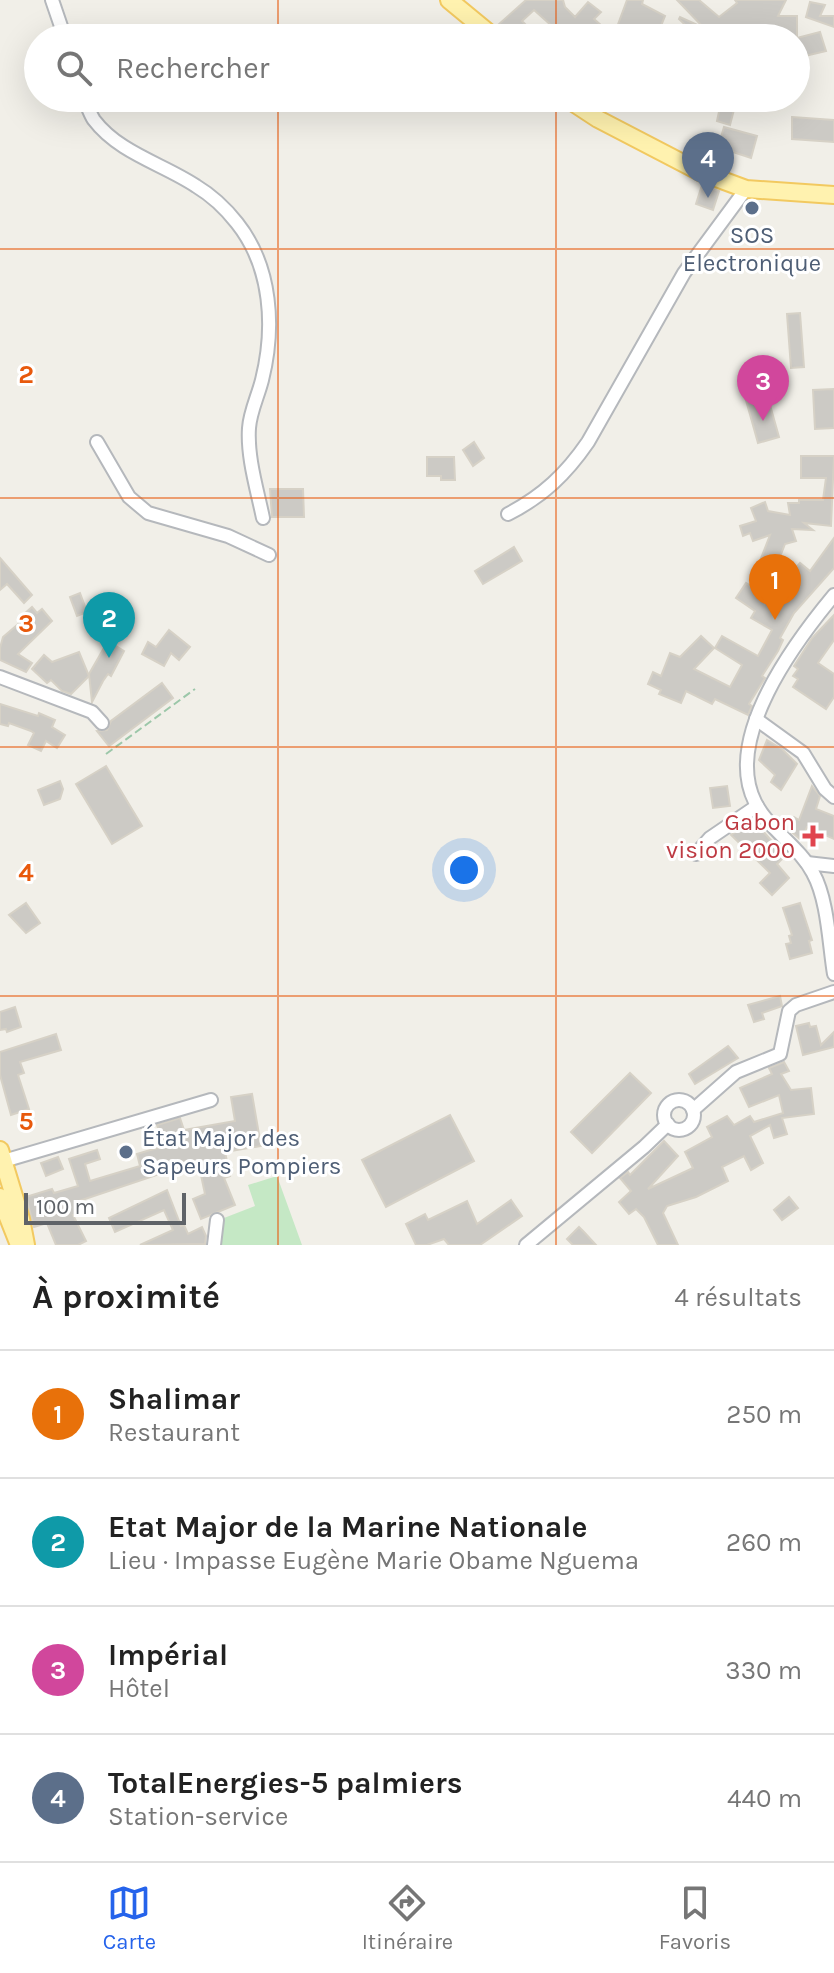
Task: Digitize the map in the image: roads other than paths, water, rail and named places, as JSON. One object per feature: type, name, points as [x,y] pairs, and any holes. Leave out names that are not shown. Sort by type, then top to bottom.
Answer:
[{"type":"main road","points":[[449,0],[478,24]]},
{"type":"main road","points":[[587,112],[700,172],[746,189],[834,195]]},
{"type":"main road","points":[[1,1158],[26,1245]]},
{"type":"main road","points":[[0,1197],[19,1245]]},
{"type":"street","points":[[52,0],[60,24]]},
{"type":"street","points":[[90,112],[105,131],[142,158],[196,186],[225,210],[242,230],[259,266],[268,302],[270,328],[262,379],[249,429],[263,518]]},
{"type":"street","points":[[508,514],[539,496],[572,464],[684,273],[746,189]]},
{"type":"street","points":[[97,442],[129,497],[148,513],[228,536],[269,555]]},
{"type":"street","points":[[834,595],[797,643],[756,719],[748,773],[757,806],[807,863],[820,891],[834,974]]},
{"type":"street","points":[[0,677],[92,712],[102,723]]},
{"type":"street","points":[[756,719],[803,753],[825,789],[834,797]]},
{"type":"street","points":[[696,854],[710,838],[757,806]]},
{"type":"street","points":[[807,863],[834,866]]},
{"type":"street","points":[[693,1110],[736,1072],[780,1054],[789,1011],[796,1005],[834,992]]},
{"type":"street","points":[[1,1158],[211,1100]]},
{"type":"street","points":[[672,1102],[687,1102],[693,1110],[694,1119],[684,1129],[675,1129],[668,1124],[665,1114],[672,1102]]},
{"type":"street","points":[[526,1245],[668,1124]]},
{"type":"street","points":[[214,1245],[217,1220]]},
{"type":"place","name":"TotalEnergies-5 palmiers","points":[[708,198]]},
{"type":"place","name":"SOS Electronique","points":[[752,208]]},
{"type":"place","name":"Impérial","points":[[763,421]]},
{"type":"place","name":"Shalimar","points":[[775,620]]},
{"type":"place","name":"Etat Major de la Marine Nationale","points":[[109,658]]},
{"type":"place","name":"Gabon vision 2000","points":[[813,836]]},
{"type":"place","name":"État Major des Sapeurs Pompiers","points":[[126,1152]]}]
